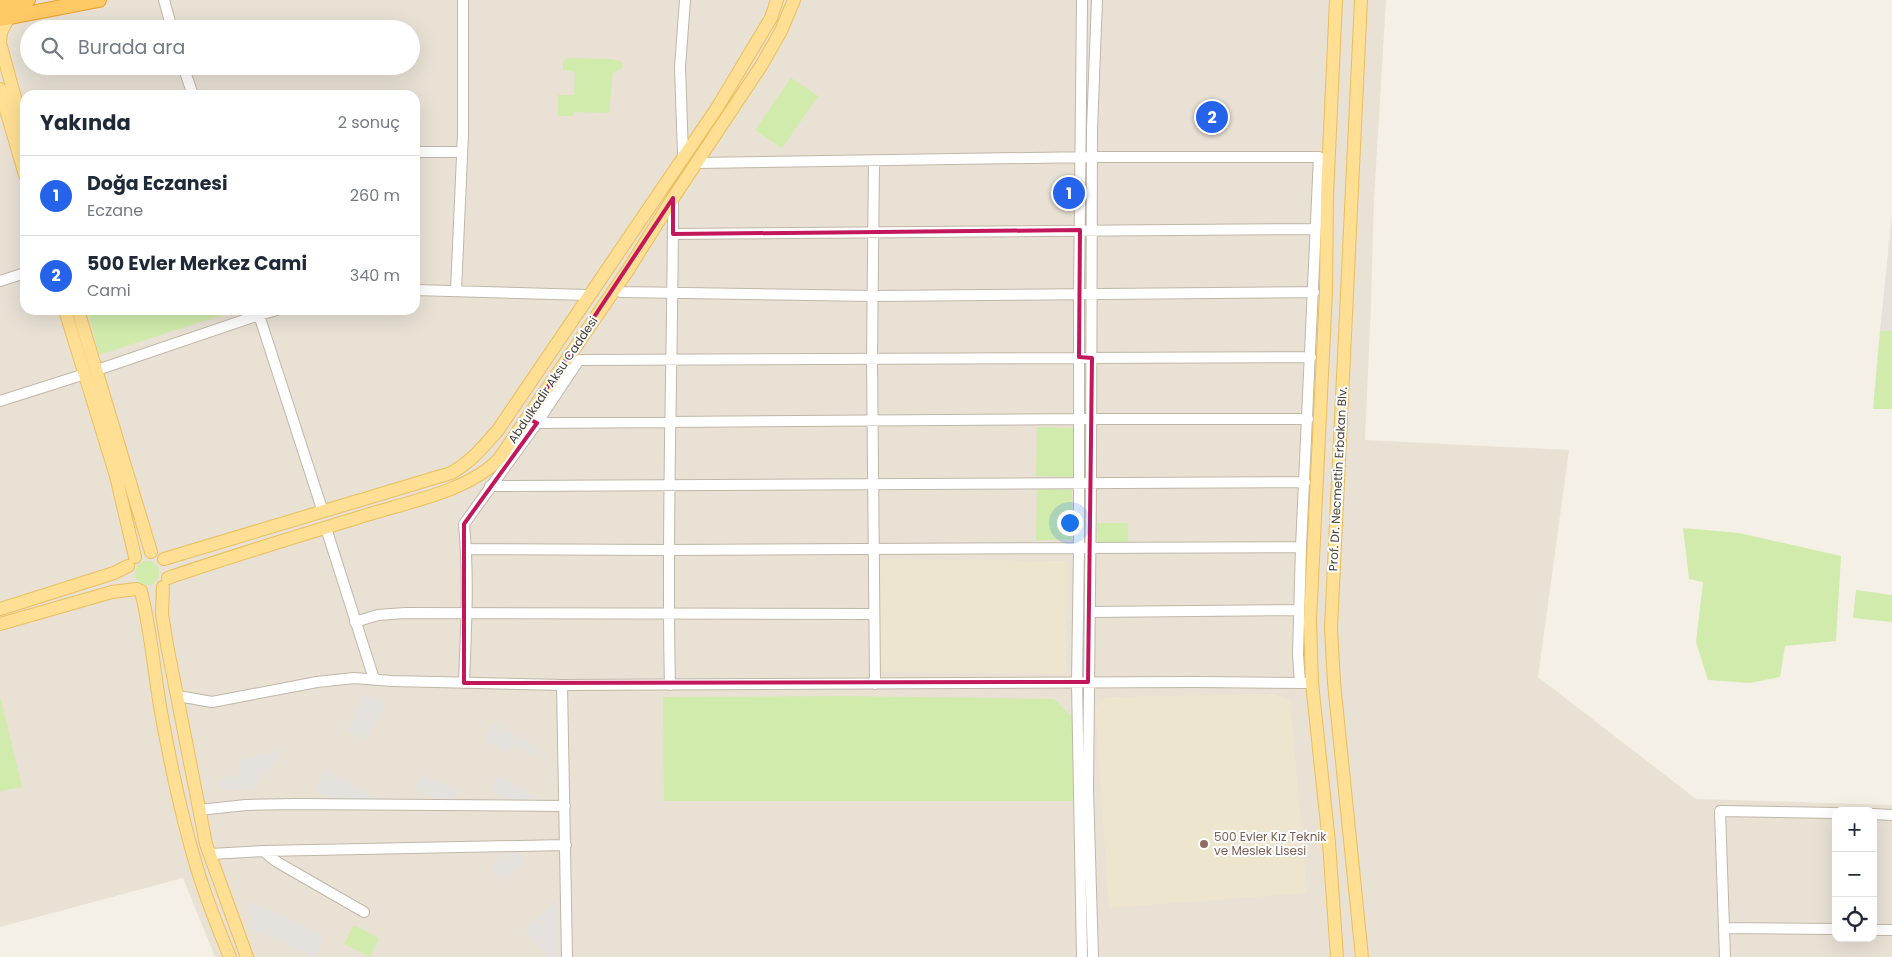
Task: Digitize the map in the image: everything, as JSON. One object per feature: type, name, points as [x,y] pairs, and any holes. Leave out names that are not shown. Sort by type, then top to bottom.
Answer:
[{"type":"highway","points":[[0,5],[28,0]]},
{"type":"highway","points":[[5,18],[99,0]]},
{"type":"main road","name":"Abdulkadir Aksu Caddesi","points":[[164,559],[413,485],[465,465],[498,430],[587,295],[717,108],[771,18],[777,0]]},
{"type":"main road","name":"Abdulkadir Aksu Caddesi","points":[[165,583],[214,562],[411,502],[466,483],[481,475],[499,459],[532,420],[673,198],[761,66],[781,31],[794,0]]},
{"type":"main road","name":"Prof. Dr. Necmettin Erbakan Blv.","points":[[1336,0],[1327,196],[1326,292],[1306,683],[1329,843],[1337,957]]},
{"type":"main road","name":"Prof. Dr. Necmettin Erbakan Blv.","points":[[1361,0],[1331,628],[1334,683],[1362,957]]},
{"type":"main road","points":[[5,18],[0,32],[0,43],[20,116]]},
{"type":"main road","points":[[0,89],[20,158]]},
{"type":"main road","points":[[67,315],[91,372],[151,552]]},
{"type":"main road","points":[[79,315],[116,476],[132,561],[129,579],[139,590],[146,612],[171,763],[201,880],[230,957]]},
{"type":"main road","points":[[0,609],[114,573],[140,553],[151,552],[164,559],[168,565],[162,614],[199,810],[210,854],[247,957]]},
{"type":"main road","points":[[0,624],[112,592],[139,590],[152,592],[165,583]]},
{"type":"street","points":[[164,0],[170,20]]},
{"type":"street","points":[[456,291],[462,152],[463,0]]},
{"type":"street","points":[[683,155],[680,67],[685,0]]},
{"type":"street","points":[[1082,0],[1078,293],[1079,548],[1077,682],[1082,957]]},
{"type":"street","points":[[1092,957],[1088,790],[1088,682],[1092,358],[1092,157],[1097,0]]},
{"type":"street","points":[[186,75],[191,90]]},
{"type":"street","points":[[420,152],[462,152]]},
{"type":"street","points":[[178,696],[212,702],[317,682],[354,678],[392,681],[562,685],[1077,682],[1306,683],[1299,610],[1319,157],[1080,157],[697,163]]},
{"type":"street","points":[[874,161],[872,359],[875,684]]},
{"type":"street","points":[[670,685],[668,550],[673,198]]},
{"type":"street","points":[[673,234],[1316,229]]},
{"type":"street","points":[[0,281],[20,275]]},
{"type":"street","points":[[420,290],[587,295]]},
{"type":"street","points":[[614,290],[621,292],[672,294],[872,296],[1314,292]]},
{"type":"street","points":[[0,401],[91,372],[252,315]]},
{"type":"street","points":[[259,315],[323,512]]},
{"type":"street","points":[[464,683],[467,612],[464,524],[532,420],[579,360],[1311,357]]},
{"type":"street","points":[[532,420],[669,422],[1078,419],[1308,420]]},
{"type":"street","points":[[490,486],[1305,482]]},
{"type":"street","points":[[326,528],[374,679]]},
{"type":"street","points":[[466,549],[1301,547]]},
{"type":"street","points":[[1090,612],[1299,610]]},
{"type":"street","points":[[355,622],[392,613],[873,614]]},
{"type":"street","points":[[562,685],[567,957]]},
{"type":"street","points":[[199,810],[246,805],[295,804],[565,806]]},
{"type":"street","points":[[1725,957],[1720,811],[1832,813]]},
{"type":"street","points":[[1877,814],[1892,814]]},
{"type":"street","points":[[210,854],[263,851],[566,845]]},
{"type":"street","points":[[263,851],[278,862],[364,912]]},
{"type":"street","points":[[1724,928],[1832,930]]},
{"type":"street","points":[[1877,930],[1892,930]]},
{"type":"highlighted area","points":[[673,198],[673,234],[1080,230],[1079,357],[1092,358],[1088,682],[464,683],[464,524],[537,423],[527,418]]},
{"type":"shaded area","points":[[0,0],[1386,0],[1374,199],[1365,440],[1569,450],[1538,677],[1696,799],[1892,805],[1892,957],[215,957],[183,878],[0,927]]},
{"type":"shaded area","points":[[1892,213],[1892,331],[1880,331]]},
{"type":"shaded area","points":[[880,559],[1067,561],[1066,674],[879,672]]},
{"type":"shaded area","points":[[364,694],[385,703],[367,740],[347,731]]},
{"type":"shaded area","name":"500 Evler Kız Teknik ve Meslek Lisesi","points":[[1274,694],[1290,700],[1307,893],[1109,908],[1095,707],[1107,697]]},
{"type":"shaded area","points":[[494,723],[539,748],[533,757],[512,746],[508,753],[484,741]]},
{"type":"shaded area","points":[[278,749],[280,756],[253,789],[221,790],[219,780],[241,774],[239,760]]},
{"type":"shaded area","points":[[327,770],[375,799],[337,800],[314,791]]},
{"type":"shaded area","points":[[422,774],[458,790],[454,799],[435,799],[414,788]]},
{"type":"shaded area","points":[[499,776],[538,799],[506,799],[489,788]]},
{"type":"shaded area","points":[[503,853],[521,854],[526,862],[503,882],[489,869]]},
{"type":"shaded area","points":[[558,899],[558,957],[548,957],[524,930]]},
{"type":"shaded area","points":[[249,901],[325,936],[315,957],[251,929]]},
{"type":"green space","points":[[568,58],[610,59],[620,61],[623,64],[622,68],[613,73],[609,113],[574,112],[573,116],[558,116],[558,95],[574,95],[575,72],[563,70],[563,61]]},
{"type":"green space","points":[[791,78],[818,96],[782,148],[755,130]]},
{"type":"green space","points":[[89,315],[223,315],[99,355]]},
{"type":"green space","points":[[1880,331],[1892,331],[1892,409],[1873,409]]},
{"type":"green space","points":[[1037,427],[1073,428],[1073,477],[1036,476]]},
{"type":"green space","points":[[1037,489],[1072,490],[1071,540],[1036,540]]},
{"type":"green space","points":[[1097,523],[1128,523],[1128,543],[1098,543]]},
{"type":"green space","points":[[1683,528],[1739,533],[1841,556],[1836,641],[1785,646],[1780,677],[1750,683],[1708,680],[1696,642],[1703,582],[1689,579]]},
{"type":"green space","points":[[147,561],[152,562],[158,568],[158,578],[152,584],[147,585],[142,584],[136,578],[135,573],[136,568],[142,562]]},
{"type":"green space","points":[[1856,590],[1892,595],[1892,622],[1853,618]]},
{"type":"green space","points":[[0,696],[22,787],[0,791]]},
{"type":"green space","points":[[845,696],[1054,699],[1073,718],[1075,801],[664,801],[663,697]]},
{"type":"green space","points":[[354,925],[379,938],[370,957],[344,944]]},
{"type":"place","name":"500 Evler Merkez Cami","points":[[1212,117]]},
{"type":"place","name":"Doğa Eczanesi","points":[[1069,193]]},
{"type":"place","name":"500 Evler Kız Teknik ve Meslek Lisesi","points":[[1204,844]]}]
